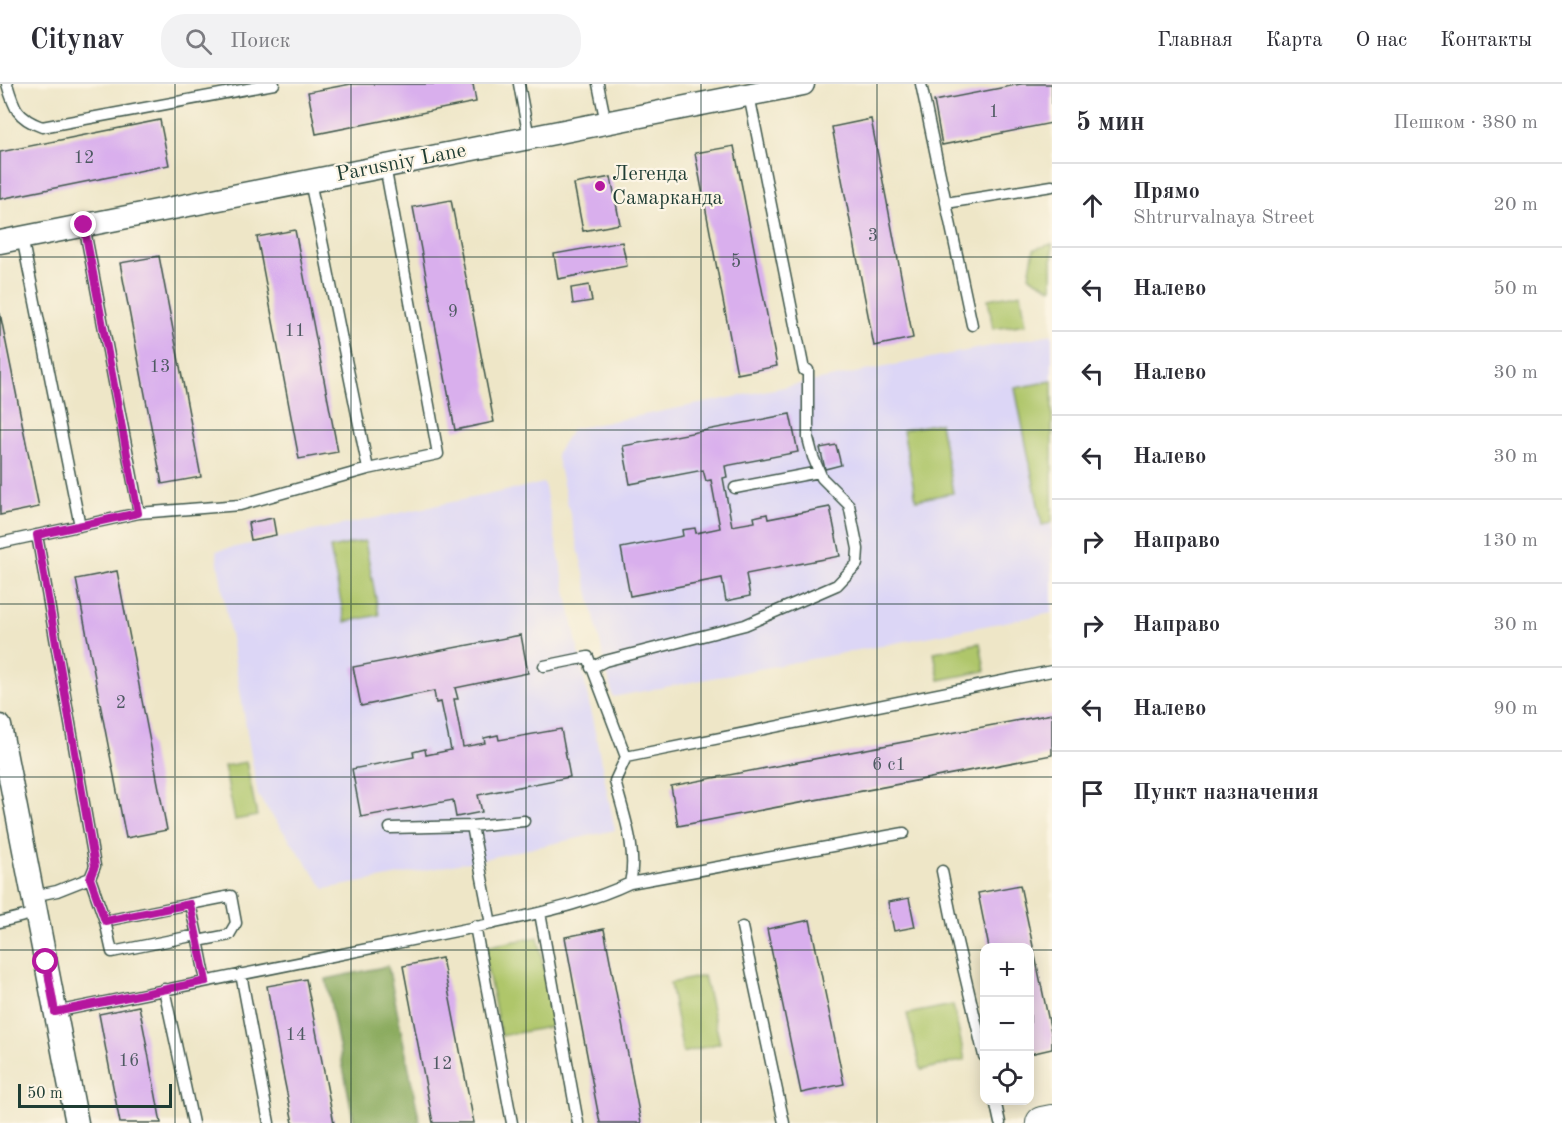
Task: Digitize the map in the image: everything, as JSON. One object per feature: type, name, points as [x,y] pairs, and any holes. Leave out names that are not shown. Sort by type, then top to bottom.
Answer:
[{"type":"main road","points":[[1042,1123],[1052,1121]]},
{"type":"street","name":"Parusniy Lane","points":[[0,242],[803,84]]},
{"type":"street","points":[[0,726],[77,1123]]},
{"type":"lane","points":[[7,84],[13,105],[26,122],[42,127],[274,84]]},
{"type":"lane","points":[[519,84],[529,138]]},
{"type":"lane","points":[[598,84],[606,123]]},
{"type":"lane","points":[[921,84],[972,325]]},
{"type":"lane","points":[[591,668],[605,661],[745,625],[837,585],[857,564],[858,549],[849,504],[822,478],[808,438],[806,370],[749,95]]},
{"type":"lane","points":[[0,543],[138,513],[240,505],[368,469],[438,454],[385,166]]},
{"type":"lane","points":[[310,181],[368,469]]},
{"type":"lane","points":[[946,203],[1052,186]]},
{"type":"lane","points":[[84,225],[138,513]]},
{"type":"lane","points":[[22,237],[80,526]]},
{"type":"lane","points":[[735,488],[819,472]]},
{"type":"lane","points":[[37,535],[95,866],[90,878],[105,921],[112,952],[229,935],[236,923],[231,896],[105,921]]},
{"type":"lane","points":[[544,666],[588,657],[626,757],[615,781],[631,845],[634,868],[630,884]]},
{"type":"lane","points":[[626,757],[1052,671]]},
{"type":"lane","points":[[390,828],[472,826],[524,821]]},
{"type":"lane","points":[[472,826],[491,924]]},
{"type":"lane","points":[[55,1012],[491,924],[608,894],[630,884],[904,833]]},
{"type":"lane","points":[[942,871],[983,1051]]},
{"type":"lane","points":[[0,922],[57,891],[90,878]]},
{"type":"lane","points":[[190,904],[206,981]]},
{"type":"lane","points":[[540,913],[578,1123]]},
{"type":"lane","points":[[475,926],[512,1123]]},
{"type":"lane","points":[[742,927],[784,1123]]},
{"type":"lane","points":[[241,974],[269,1123]]},
{"type":"lane","points":[[164,989],[192,1123]]},
{"type":"lane","points":[[996,1105],[1000,1123]]},
{"type":"shaded area","points":[[1052,334],[1052,613],[613,697],[556,454],[572,429]]},
{"type":"shaded area","points":[[544,483],[615,830],[479,860],[325,889],[258,796],[216,551]]},
{"type":"green space","points":[[1052,244],[1052,289],[1029,276],[1034,249]]},
{"type":"green space","points":[[1021,293],[1026,324],[993,329],[988,299]]},
{"type":"green space","points":[[1052,381],[1052,523],[1042,525],[1015,388]]},
{"type":"green space","points":[[940,423],[953,493],[916,500],[903,430]]},
{"type":"green space","points":[[365,541],[379,615],[345,622],[330,548]]},
{"type":"green space","points":[[980,643],[985,671],[939,680],[934,652]]},
{"type":"green space","points":[[246,762],[257,816],[235,820],[224,766]]},
{"type":"green space","points":[[538,937],[555,1026],[501,1036],[483,947]]},
{"type":"green space","points":[[388,966],[420,1123],[354,1123],[326,979]]},
{"type":"green space","points":[[704,976],[720,1043],[683,1053],[670,983]]},
{"type":"green space","points":[[953,1005],[965,1060],[921,1070],[907,1014]]},
{"type":"building","points":[[351,84],[473,84],[476,102],[316,134],[308,92]]},
{"type":"building","points":[[1021,84],[1052,84],[1052,123],[942,145],[934,101]]},
{"type":"building","points":[[871,119],[913,338],[874,346],[832,127]]},
{"type":"building","points":[[160,120],[169,165],[0,199],[0,152]]},
{"type":"building","points":[[734,146],[777,366],[737,374],[695,153]]},
{"type":"building","points":[[611,177],[620,224],[583,231],[574,184]]},
{"type":"building","points":[[451,200],[494,422],[455,430],[413,207]]},
{"type":"building","points":[[295,230],[338,452],[299,459],[257,237]]},
{"type":"building","points":[[622,242],[627,266],[558,279],[554,254]]},
{"type":"building","points":[[159,256],[201,477],[162,484],[120,263]]},
{"type":"building","points":[[589,285],[592,301],[573,304],[571,288]]},
{"type":"building","points":[[0,313],[39,507],[0,515]]},
{"type":"building","points":[[790,414],[798,452],[725,466],[727,477],[723,478],[732,526],[755,522],[754,517],[767,514],[768,519],[830,507],[840,556],[746,574],[750,596],[726,601],[722,578],[630,596],[621,548],[683,536],[682,530],[695,528],[696,533],[720,528],[711,480],[706,481],[703,470],[630,484],[623,446]]},
{"type":"building","points":[[836,445],[841,465],[825,469],[820,448]]},
{"type":"building","points":[[273,518],[276,535],[251,540],[248,523]]},
{"type":"building","points":[[117,571],[167,830],[126,838],[76,579]]},
{"type":"building","points":[[521,635],[528,673],[455,688],[458,699],[454,699],[463,747],[485,743],[484,738],[498,735],[499,740],[561,729],[570,777],[478,795],[482,812],[456,817],[453,800],[361,817],[352,769],[414,757],[413,752],[425,749],[426,755],[451,750],[441,702],[436,703],[434,691],[361,706],[353,667]]},
{"type":"building","points":[[1052,714],[1052,755],[678,826],[671,786]]},
{"type":"building","points":[[1020,885],[1032,943],[988,943],[978,893]]},
{"type":"building","points":[[909,898],[915,927],[894,931],[888,902]]},
{"type":"building","points":[[810,920],[844,1084],[801,1093],[767,929]]},
{"type":"building","points":[[604,929],[641,1123],[600,1123],[579,1013],[565,937]]},
{"type":"building","points":[[1034,951],[1052,1036],[1052,1049],[1034,1053]]},
{"type":"building","points":[[442,958],[474,1123],[433,1123],[403,966]]},
{"type":"building","points":[[306,979],[334,1123],[293,1123],[281,1064],[267,986]]},
{"type":"building","points":[[139,1006],[161,1123],[120,1123],[99,1014]]},
{"type":"place","name":"Легенда Самарканда","points":[[600,186]]},
{"type":"route","points":[[46,962],[55,1012],[206,981],[190,904],[105,921],[90,878],[95,866],[37,535],[138,513],[84,225]]}]
